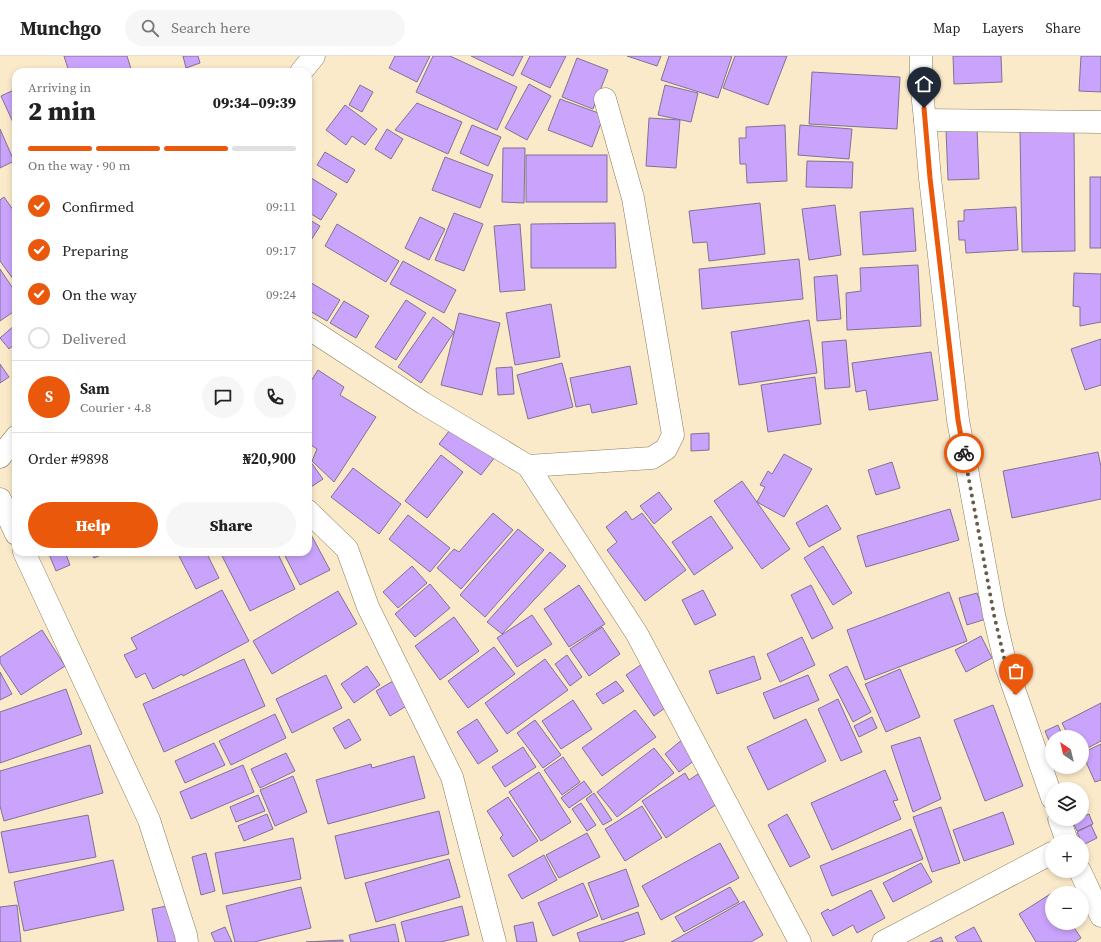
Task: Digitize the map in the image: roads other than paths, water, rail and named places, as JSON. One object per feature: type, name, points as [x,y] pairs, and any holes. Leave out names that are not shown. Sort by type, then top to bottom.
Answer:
[{"type":"street","points":[[305,68],[314,56]]},
{"type":"street","points":[[921,56],[921,82],[926,120],[930,178],[958,420],[992,608],[1006,666],[1046,782]]},
{"type":"street","points":[[528,466],[652,458],[666,449],[673,435],[633,198],[606,99]]},
{"type":"street","points":[[926,120],[1101,122]]},
{"type":"street","points":[[312,331],[423,403],[528,466],[637,634],[800,942]]},
{"type":"street","points":[[0,457],[12,442]]},
{"type":"street","points":[[0,500],[12,526]]},
{"type":"street","points":[[312,515],[347,549],[368,607],[452,777],[495,942]]},
{"type":"street","points":[[26,556],[149,820],[187,942]]},
{"type":"street","points":[[883,942],[1045,857]]},
{"type":"street","points":[[1083,878],[1101,916]]}]
